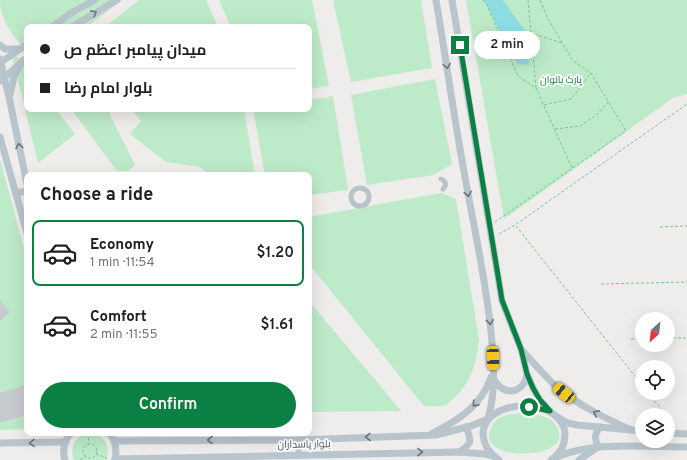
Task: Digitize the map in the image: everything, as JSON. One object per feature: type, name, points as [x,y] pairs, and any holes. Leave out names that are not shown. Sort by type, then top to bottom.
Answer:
[{"type":"main road","points":[[56,24],[95,0]]},
{"type":"main road","points":[[77,24],[117,0]]},
{"type":"main road","points":[[436,0],[462,158],[488,298],[493,373],[492,405],[483,430],[484,442],[489,453],[496,458]]},
{"type":"main road","points":[[452,0],[502,300],[521,349],[527,374],[540,400],[550,411],[568,423],[635,430]]},
{"type":"main road","points":[[0,45],[6,49],[20,49]]},
{"type":"main road","points":[[24,46],[0,61],[2,78],[9,97],[25,172]]},
{"type":"main road","points":[[2,78],[24,60]]},
{"type":"main road","points":[[9,97],[14,77],[24,60]]},
{"type":"main road","points":[[0,137],[24,222]]},
{"type":"main road","points":[[16,193],[24,191]]},
{"type":"main road","points":[[521,349],[556,387],[572,399],[592,411],[631,430]]},
{"type":"main road","points":[[493,373],[497,385],[510,391],[520,388],[524,384],[527,374]]},
{"type":"main road","points":[[428,435],[462,416],[473,407],[488,385],[493,373]]},
{"type":"main road","name":"بلوار پاسداران","points":[[115,442],[298,440],[436,435],[482,422],[497,412],[518,407],[529,407],[550,411]]},
{"type":"main road","points":[[552,460],[561,452],[565,441],[564,429],[559,418]]},
{"type":"main road","points":[[459,452],[468,447],[470,443],[470,435],[466,427]]},
{"type":"main road","points":[[598,447],[595,437],[596,432],[600,427]]},
{"type":"main road","points":[[675,433],[687,434]]},
{"type":"main road","points":[[65,460],[63,450],[68,436]]},
{"type":"main road","points":[[111,436],[115,442],[115,460]]},
{"type":"main road","points":[[0,443],[65,442]]},
{"type":"main road","points":[[552,460],[570,452],[598,447],[687,447]]},
{"type":"main road","points":[[579,460],[598,447]]},
{"type":"main road","name":"بلوار پاسداران","points":[[115,460],[459,452],[485,454],[496,458]]},
{"type":"street","points":[[441,179],[446,183],[446,187],[443,189]]},
{"type":"street","points":[[298,440],[299,456]]},
{"type":"path","points":[[483,0],[487,5],[518,76],[536,88]]},
{"type":"path","points":[[528,0],[536,88],[573,169]]},
{"type":"path","points":[[490,226],[626,131],[591,73],[573,61],[548,18],[540,0]]},
{"type":"path","points":[[525,31],[562,43]]},
{"type":"path","points":[[543,105],[571,100],[591,73]]},
{"type":"path","points":[[554,129],[580,126],[598,114],[608,102]]},
{"type":"path","points":[[492,237],[515,226],[687,104]]},
{"type":"path","points":[[515,226],[635,376]]},
{"type":"path","points":[[660,227],[687,226]]},
{"type":"path","points":[[601,284],[687,282]]},
{"type":"path","points":[[675,338],[687,338]]},
{"type":"path","points":[[654,400],[660,408]]},
{"type":"path","points":[[88,436],[90,445]]},
{"type":"path","points":[[90,445],[95,446],[97,451],[96,454]]},
{"type":"path","points":[[86,456],[84,449],[90,445]]},
{"type":"path","points":[[80,460],[86,456],[93,457],[96,454]]},
{"type":"path","points":[[96,454],[106,458]]},
{"type":"green space","points":[[0,0],[122,0],[91,24],[24,24],[24,48],[5,22]]},
{"type":"green space","points":[[139,0],[206,0],[217,24],[109,24]]},
{"type":"green space","points":[[219,0],[312,0],[329,86],[312,89],[312,24],[230,24]]},
{"type":"green space","points":[[333,0],[421,0],[432,68],[351,82]]},
{"type":"green space","name":"پارک بانوان","points":[[466,0],[687,0],[687,94],[673,98],[504,219]]},
{"type":"green space","points":[[10,47],[24,66],[24,105]]},
{"type":"green space","points":[[435,79],[452,164],[433,175],[367,185],[351,95]]},
{"type":"green space","points":[[333,96],[348,190],[312,195],[312,172],[264,172],[254,112],[312,112],[312,100]]},
{"type":"green space","points":[[26,112],[58,112],[75,134],[38,163]]},
{"type":"green space","points":[[73,112],[110,112],[135,165],[128,171],[117,171]]},
{"type":"green space","points":[[134,112],[244,112],[254,172],[206,172],[199,167],[166,162],[130,134],[141,121]]},
{"type":"green space","points":[[0,159],[24,249],[24,429],[0,430]]},
{"type":"green space","points":[[441,193],[456,199],[479,340],[475,364],[469,379],[459,393],[446,405],[424,406],[312,268],[312,216]]},
{"type":"green space","points":[[312,305],[401,411],[312,412]]},
{"type":"green space","points":[[519,413],[539,415],[552,421],[559,431],[559,439],[554,446],[544,451],[518,453],[505,451],[495,446],[489,439],[493,424],[502,417]]},
{"type":"green space","points":[[99,436],[102,438],[107,445],[108,450],[106,460],[74,460],[72,451],[74,443],[80,437]]},
{"type":"water","points":[[484,0],[503,0],[525,31],[529,65],[517,64]]},
{"type":"building","points":[[0,300],[10,312],[0,321]]},
{"type":"building","points":[[24,386],[24,416],[0,423],[0,393]]},
{"type":"route","points":[[460,45],[502,300],[521,349],[523,363],[533,388],[540,400],[550,411],[529,407]]}]
